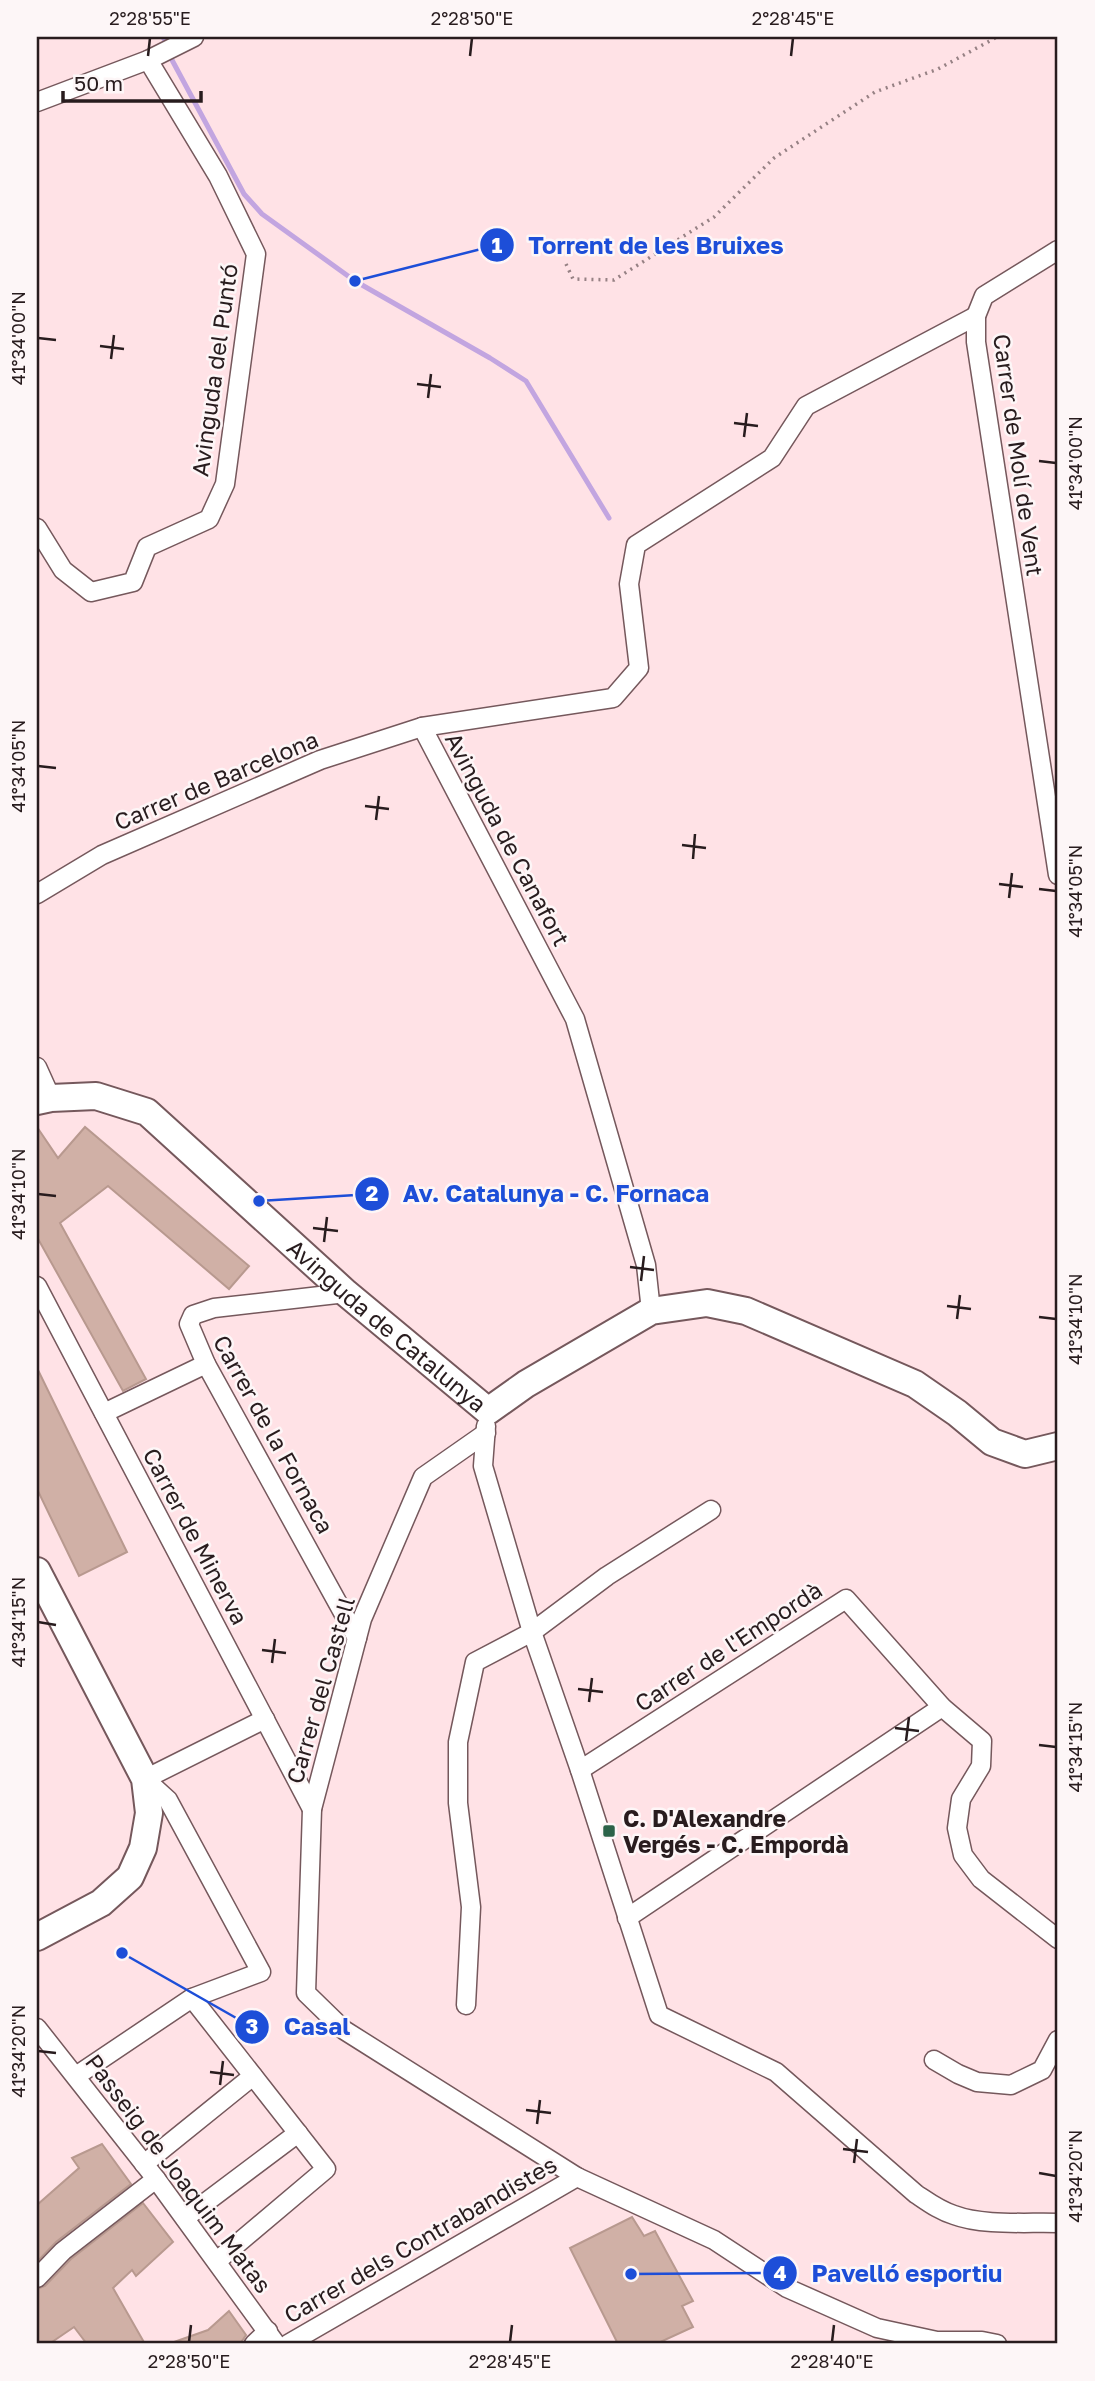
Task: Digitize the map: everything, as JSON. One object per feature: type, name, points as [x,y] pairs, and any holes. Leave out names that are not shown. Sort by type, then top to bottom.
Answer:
[{"type":"street","points":[[37,102],[148,60],[194,37]]},
{"type":"street","name":"Avinguda del Puntó","points":[[37,528],[63,569],[91,592],[133,582],[147,547],[209,519],[225,484],[256,254],[218,176],[148,60]]},
{"type":"street","name":"Carrer de Molí de Vent","points":[[1058,250],[984,296],[975,316],[976,342],[1058,875]]},
{"type":"street","name":"Avinguda de Canafort","points":[[651,1311],[646,1265],[575,1019],[422,727],[613,698],[639,668],[629,584],[636,545],[772,458],[806,406],[975,316]]},
{"type":"street","name":"Carrer de Barcelona","points":[[37,894],[102,855],[307,766],[422,727]]},
{"type":"street","points":[[37,1067],[44,1100]]},
{"type":"street","name":"Avinguda de Catalunya","points":[[44,1100],[96,1096],[147,1112],[487,1422],[537,1377],[651,1311],[707,1303],[746,1311],[915,1384],[957,1413],[992,1442],[1025,1454],[1058,1446]]},
{"type":"street","name":"Carrer de Minerva","points":[[37,1286],[312,1809]]},
{"type":"street","name":"Carrer de la Fornaca","points":[[346,1293],[214,1308],[193,1315],[189,1324],[206,1364],[357,1638]]},
{"type":"street","points":[[104,1413],[206,1364]]},
{"type":"street","points":[[487,1422],[483,1466],[532,1632],[580,1770],[659,2015],[776,2072],[916,2194],[935,2207],[956,2216],[981,2220],[1058,2223]]},
{"type":"street","name":"Carrer del Castell","points":[[487,1422],[423,1476],[362,1619],[312,1809],[306,1993],[344,2030],[577,2177],[714,2240],[787,2288],[877,2328],[938,2343],[990,2343]]},
{"type":"street","points":[[466,2005],[471,1907],[458,1803],[458,1742],[475,1662],[532,1632],[607,1576],[711,1510]]},
{"type":"street","points":[[37,1571],[145,1779],[167,1800],[261,1972],[192,1998],[76,2076]]},
{"type":"street","name":"Carrer de l'Empordà","points":[[580,1770],[846,1599],[942,1707],[982,1741],[981,1766],[961,1799],[957,1828],[963,1855],[981,1879],[1058,1939]]},
{"type":"street","points":[[628,1917],[942,1707]]},
{"type":"street","points":[[145,1779],[265,1719]]},
{"type":"street","points":[[37,1937],[101,1903],[130,1877],[143,1848],[149,1814],[145,1779]]},
{"type":"street","points":[[192,1998],[326,2169],[217,2261]]},
{"type":"street","name":"Passeig de Joaquim Matas","points":[[38,2033],[76,2076],[156,2179],[272,2338]]},
{"type":"street","points":[[934,2060],[977,2082],[1011,2085],[1042,2070],[1058,2040]]},
{"type":"street","points":[[144,2164],[253,2076]]},
{"type":"street","points":[[185,2218],[298,2133]]},
{"type":"street","name":"Carrer dels Contrabandistes","points":[[288,2344],[577,2177]]},
{"type":"street","points":[[37,2278],[63,2250],[156,2179]]},
{"type":"street","points":[[254,2344],[272,2338]]},
{"type":"path","points":[[566,264],[573,279],[614,280],[714,217],[774,158],[875,92],[938,69],[997,37]]},
{"type":"building","points":[[37,1127],[58,1158],[85,1127],[249,1266],[229,1289],[108,1186],[60,1223],[146,1379],[123,1391],[37,1237]]},
{"type":"building","points":[[37,1368],[127,1552],[79,1576],[37,1489]]},
{"type":"building","points":[[102,2144],[131,2184],[56,2242],[37,2262],[37,2205],[79,2168],[72,2158]]},
{"type":"building","points":[[143,2203],[173,2242],[136,2276],[132,2270],[113,2288],[145,2344],[87,2344],[74,2327],[49,2344],[37,2344],[37,2289],[45,2286],[71,2259]]},
{"type":"building","points":[[632,2217],[644,2236],[655,2231],[693,2301],[682,2306],[693,2327],[656,2344],[618,2344],[570,2248]]},
{"type":"building","points":[[229,2311],[246,2335],[240,2344],[174,2344],[208,2330]]},
{"type":"waterway","points":[[172,60],[244,194],[262,214],[355,281],[526,381],[609,518]]},
{"type":"place","name":"Torrent de les Bruixes","points":[[355,281]]},
{"type":"place","name":"Av. Catalunya - C. Fornaca","points":[[259,1201]]},
{"type":"place","name":"C. D'Alexandre Vergés - C. Empordà","points":[[609,1831]]},
{"type":"place","name":"Casal","points":[[122,1953]]},
{"type":"place","name":"Pavelló esportiu","points":[[631,2274]]}]
